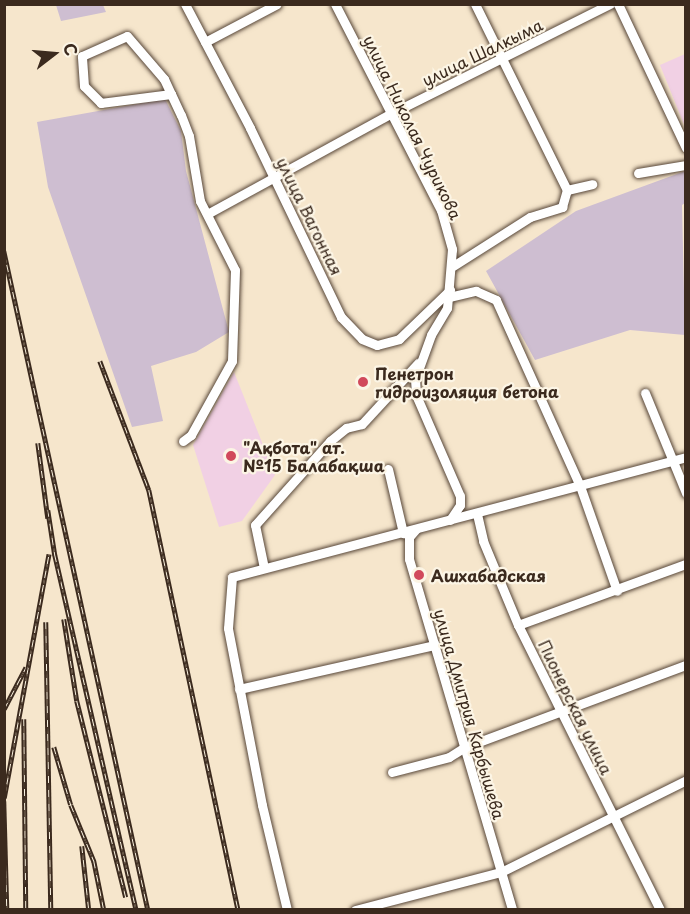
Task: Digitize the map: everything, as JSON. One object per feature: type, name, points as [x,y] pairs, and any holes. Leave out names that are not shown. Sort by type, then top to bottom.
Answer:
[{"type":"street","name":"улица Вагонная","points":[[185,4],[341,317],[362,339],[378,345],[399,339],[450,293]]},
{"type":"street","points":[[205,42],[277,4]]},
{"type":"street","name":"улица Николая Чурикова","points":[[335,4],[441,210],[453,266],[450,293],[447,308],[419,361]]},
{"type":"street","points":[[453,266],[530,217],[562,207],[567,190],[474,4]]},
{"type":"street","points":[[618,4],[686,148]]},
{"type":"street","name":"улица Шалкыма","points":[[209,213],[272,175],[502,60],[606,5]]},
{"type":"street","points":[[171,94],[101,103],[84,86],[82,56],[127,36],[164,79],[171,94],[189,136],[200,201],[209,213],[238,282],[233,310],[232,361],[191,435],[183,441]]},
{"type":"street","points":[[638,173],[686,165]]},
{"type":"street","points":[[567,190],[592,184]]},
{"type":"street","points":[[450,293],[476,291],[496,300],[580,486],[617,591]]},
{"type":"street","points":[[419,361],[415,379],[416,395],[460,496],[460,505],[450,520]]},
{"type":"street","points":[[264,568],[255,525],[330,441],[346,428],[362,424],[419,361]]},
{"type":"street","points":[[645,393],[686,493]]},
{"type":"street","points":[[287,909],[228,628],[232,577],[686,457]]},
{"type":"street","points":[[388,469],[403,532]]},
{"type":"street","name":"Пионерская улица","points":[[477,514],[483,541],[518,625],[660,909]]},
{"type":"street","name":"улица Дмитрия Карбышева","points":[[416,530],[407,546],[512,909]]},
{"type":"street","points":[[518,625],[617,591],[686,564]]},
{"type":"street","points":[[239,689],[435,645]]},
{"type":"street","points":[[393,772],[449,757],[465,747],[562,713],[686,665]]},
{"type":"street","points":[[356,909],[501,872],[612,814],[686,780]]},
{"type":"shaded area","points":[[56,5],[103,5],[106,12],[61,21]]},
{"type":"shaded area","points":[[685,54],[685,127],[660,65]]},
{"type":"shaded area","points":[[165,99],[181,131],[186,171],[229,332],[196,352],[151,366],[163,421],[132,427],[48,187],[37,122]]},
{"type":"shaded area","points":[[685,171],[685,203],[682,205],[685,335],[630,330],[535,360],[486,271],[576,211]]},
{"type":"shaded area","name":"\"Ақбота\" ат. №15 Балабақша","points":[[234,372],[275,475],[242,521],[219,527],[193,445]]},
{"type":"railway","points":[[4,251],[148,910]]},
{"type":"railway","points":[[100,361],[149,490],[238,910]]},
{"type":"railway","points":[[38,443],[48,518]]},
{"type":"railway","points":[[48,510],[55,555],[136,910]]},
{"type":"railway","points":[[4,798],[49,554]]},
{"type":"railway","points":[[64,619],[77,701],[126,897]]},
{"type":"railway","points":[[46,622],[51,910]]},
{"type":"railway","points":[[4,709],[26,667]]},
{"type":"railway","points":[[24,719],[26,910]]},
{"type":"railway","points":[[54,747],[71,805],[94,861],[104,910]]},
{"type":"railway","points":[[4,801],[7,910]]},
{"type":"railway","points":[[82,846],[89,910]]},
{"type":"place","name":"Пенетрон гидроизоляция бетона","points":[[363,382]]},
{"type":"place","name":"\"Ақбота\" ат. №15 Балабақша","points":[[231,456]]},
{"type":"place","name":"Ашхабадская","points":[[419,575]]}]
